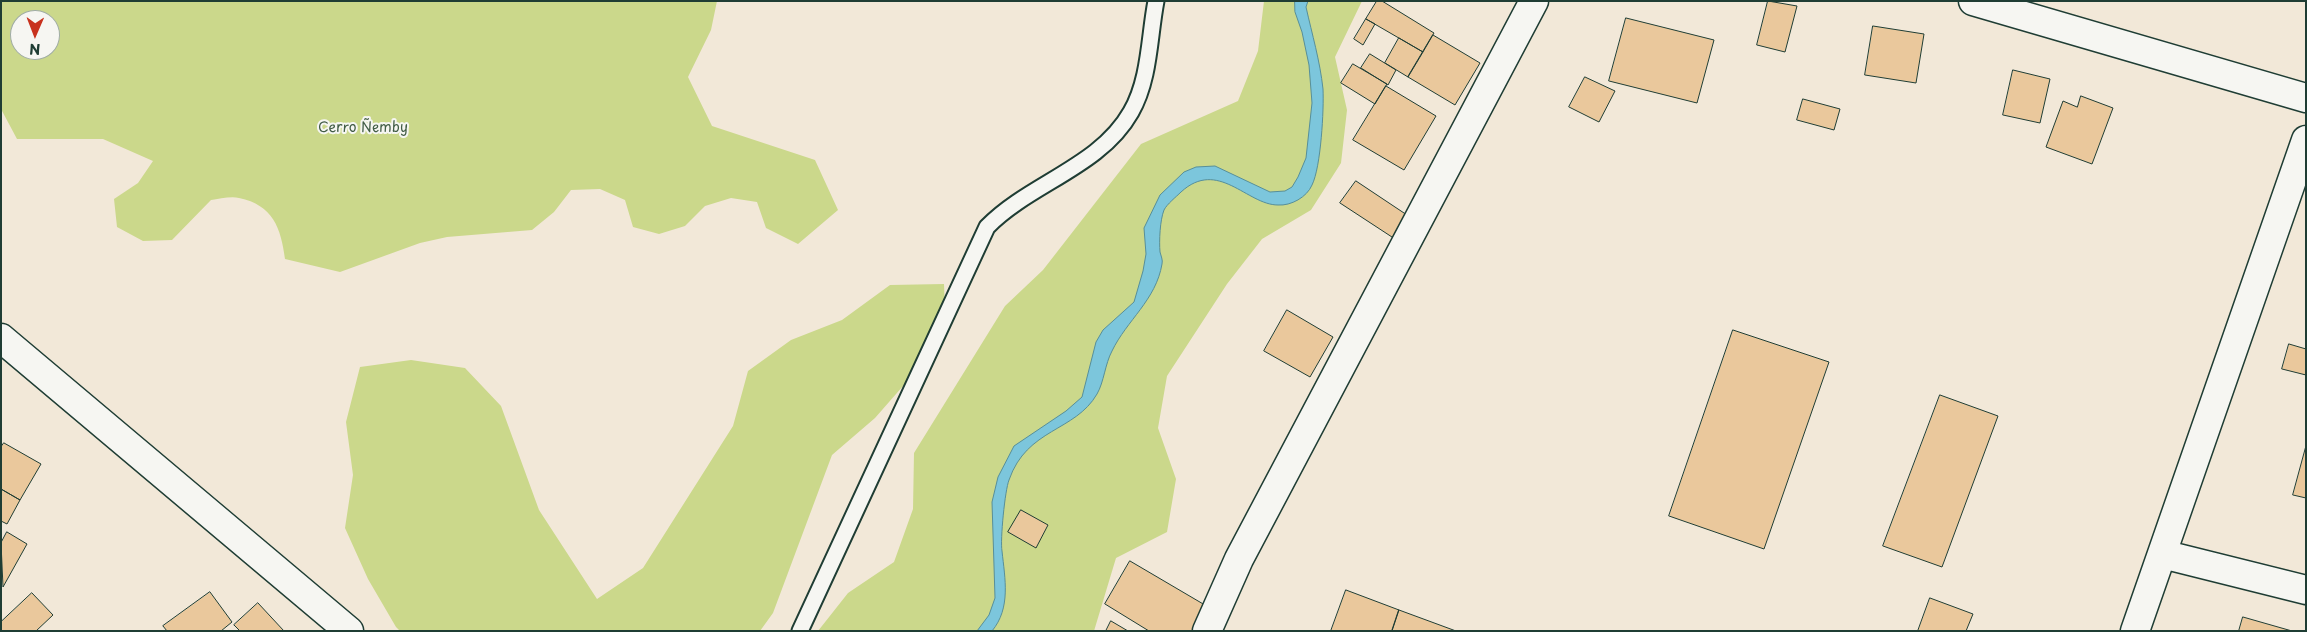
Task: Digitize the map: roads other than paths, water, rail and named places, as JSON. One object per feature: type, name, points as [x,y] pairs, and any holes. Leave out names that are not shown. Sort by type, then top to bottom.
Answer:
[{"type":"street","points":[[1207,631],[1238,559],[1534,1]]},
{"type":"street","points":[[1973,1],[2306,98]]},
{"type":"street","points":[[2135,631],[2306,140]]},
{"type":"street","points":[[1,338],[349,631]]},
{"type":"street","points":[[2162,554],[2306,590]]},
{"type":"lane","points":[[800,631],[987,227],[1004,210],[1103,148],[1131,112],[1146,72],[1149,38],[1156,1]]},
{"type":"water","points":[[1295,1],[1308,1],[1306,7],[1323,89],[1320,152],[1315,177],[1310,189],[1298,200],[1278,205],[1266,203],[1220,181],[1207,180],[1195,183],[1181,192],[1165,208],[1160,231],[1162,262],[1159,277],[1154,288],[1112,351],[1097,394],[1088,406],[1076,416],[1027,450],[1017,463],[1009,480],[1004,504],[1002,537],[1005,593],[1002,613],[992,631],[977,631],[989,615],[995,598],[992,502],[998,477],[1014,446],[1066,411],[1082,397],[1096,342],[1103,330],[1134,302],[1146,254],[1144,228],[1160,195],[1184,172],[1196,167],[1215,166],[1270,192],[1285,191],[1292,187],[1298,177],[1306,158],[1312,103],[1309,65],[1302,32],[1295,12]]},
{"type":"park label","name":"Cerro Ñemby","points":[[363,128]]}]
